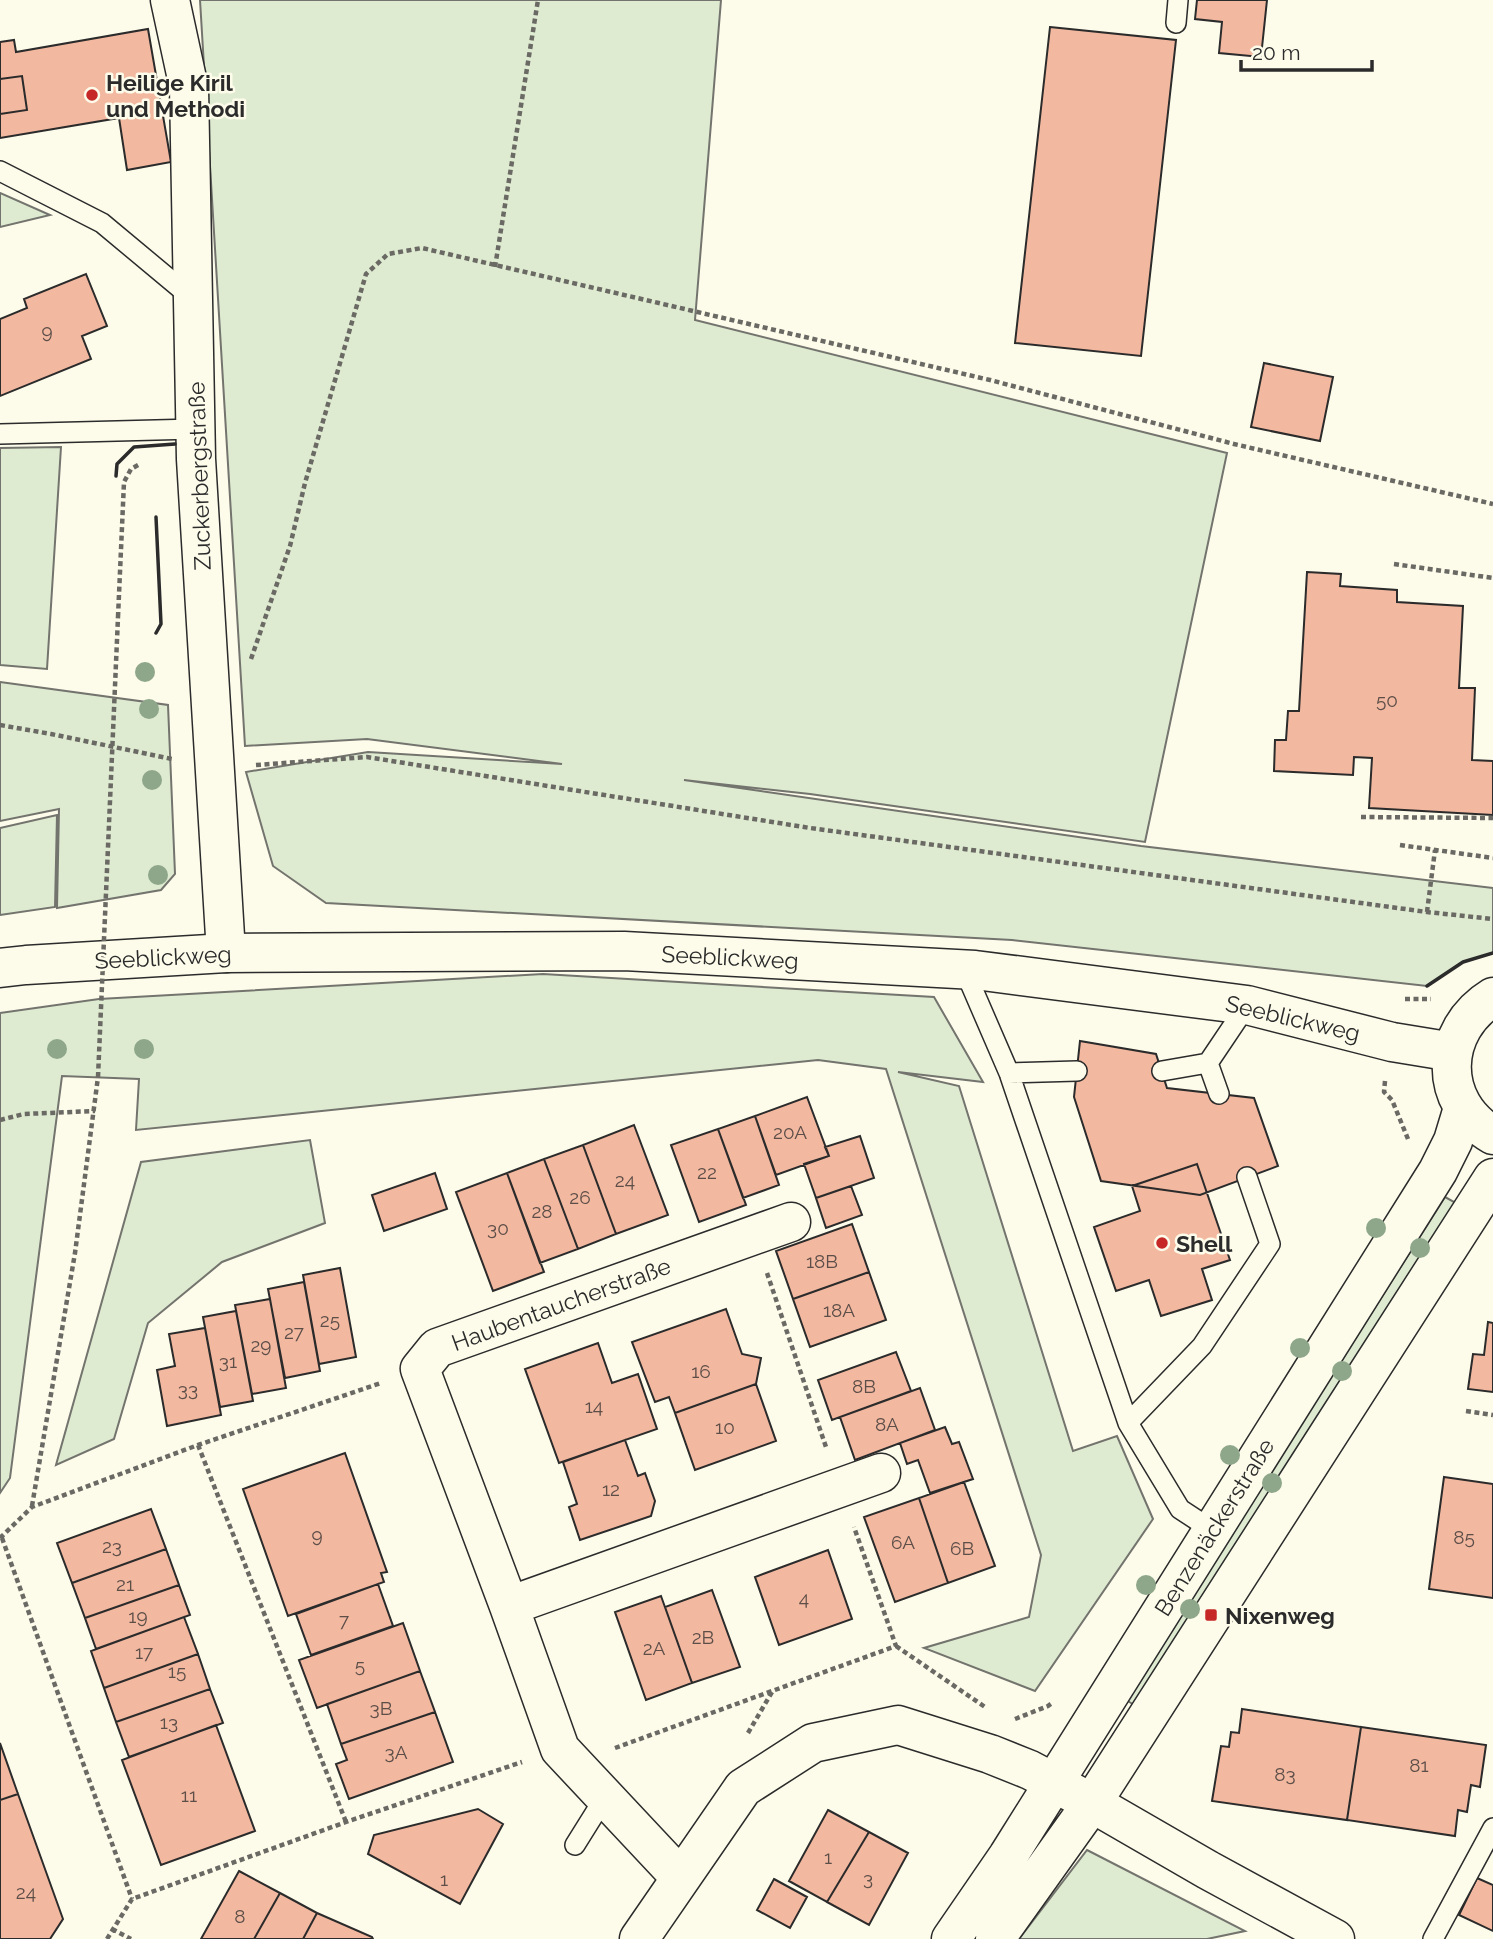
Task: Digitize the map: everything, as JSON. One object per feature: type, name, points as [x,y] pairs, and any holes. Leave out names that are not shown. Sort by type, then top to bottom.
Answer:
[{"type":"street","name":"Zuckerbergstraße","points":[[170,0],[189,88],[195,429],[226,953]]},
{"type":"street","name":"Seeblickweg","points":[[0,968],[226,953],[624,951],[964,969],[1247,1005],[1392,1042],[1453,1052]]},
{"type":"street","points":[[1493,997],[1473,1013],[1464,1025],[1457,1038],[1451,1067],[1463,1108],[1483,1130],[1493,1135]]},
{"type":"street","name":"Benzenäckerstraße","points":[[951,1939],[1054,1783],[1437,1171],[1453,1141],[1463,1108]]},
{"type":"street","name":"Benzenäckerstraße","points":[[995,1939],[1092,1802],[1493,1178]]},
{"type":"street","name":"Haubentaucherstraße","points":[[420,1369],[437,1348],[791,1222]]},
{"type":"street","points":[[420,1369],[569,1759],[680,1877]]},
{"type":"street","points":[[509,1606],[881,1473]]},
{"type":"street","points":[[639,1939],[743,1788],[813,1743],[898,1725],[990,1754],[1030,1770],[1335,1939]]},
{"type":"lane","points":[[1176,23],[1178,0]]},
{"type":"lane","points":[[0,171],[102,223],[193,299]]},
{"type":"lane","points":[[0,434],[195,429]]},
{"type":"lane","points":[[964,969],[1009,1073],[1128,1423],[1180,1509],[1212,1530]]},
{"type":"lane","points":[[1162,1071],[1208,1063],[1247,1005]]},
{"type":"lane","points":[[1208,1063],[1219,1094]]},
{"type":"lane","points":[[1009,1073],[1077,1070]]},
{"type":"lane","points":[[1128,1423],[1202,1346],[1270,1244],[1247,1177]]},
{"type":"lane","points":[[575,1845],[605,1797]]},
{"type":"lane","points":[[1433,1939],[1493,1828]]},
{"type":"path","points":[[495,267],[538,0]]},
{"type":"path","points":[[250,663],[290,546],[305,483],[366,274],[388,254],[422,248],[990,380],[1234,444],[1493,504]]},
{"type":"path","points":[[32,1507],[75,1253],[95,1111],[124,482],[131,469],[143,462]]},
{"type":"path","points":[[1394,564],[1493,578]]},
{"type":"path","points":[[0,725],[214,768],[367,757],[810,828],[1493,919]]},
{"type":"path","points":[[1361,817],[1493,818]]},
{"type":"path","points":[[1400,845],[1493,859]]},
{"type":"path","points":[[1427,912],[1435,850]]},
{"type":"path","points":[[1408,1141],[1392,1101],[1384,1092],[1399,999],[1432,999]]},
{"type":"path","points":[[0,1120],[24,1114],[95,1111]]},
{"type":"path","points":[[754,1235],[896,1646],[985,1707]]},
{"type":"path","points":[[132,1899],[1,1538],[32,1507],[198,1445],[420,1369]]},
{"type":"path","points":[[1466,1411],[1493,1415]]},
{"type":"path","points":[[198,1445],[346,1822]]},
{"type":"path","points":[[107,1939],[132,1899],[346,1822],[612,1749],[896,1646]]},
{"type":"path","points":[[990,1754],[1007,1722],[1048,1706],[1055,1698]]},
{"type":"path","points":[[113,1929],[131,1939]]},
{"type":"green space","points":[[200,0],[721,0],[695,320],[1227,453],[1145,842],[810,794],[684,780],[1141,846],[1493,888],[1493,953],[1463,962],[1427,986],[1012,940],[326,903],[273,866],[246,772],[368,752],[562,764],[367,739],[245,746]]},
{"type":"green space","points":[[0,193],[50,215],[0,227]]},
{"type":"green space","points":[[61,447],[47,669],[0,665],[0,448]]},
{"type":"green space","points":[[0,682],[168,705],[175,874],[161,890],[57,908],[59,809],[0,821]]},
{"type":"green space","points":[[57,815],[55,907],[0,915],[0,828]]},
{"type":"green space","points":[[543,974],[934,997],[983,1082],[898,1072],[959,1086],[1073,1451],[1117,1436],[1153,1519],[1035,1691],[924,1648],[1029,1617],[1041,1555],[886,1069],[818,1060],[136,1130],[139,1079],[62,1076],[10,1478],[0,1493],[0,1013],[99,999]]},
{"type":"green space","points":[[310,1140],[325,1223],[222,1262],[148,1323],[114,1439],[56,1465],[141,1162]]},
{"type":"green space","points":[[1445,1197],[1456,1203],[1136,1706],[1126,1700]]},
{"type":"green space","points":[[1087,1850],[1245,1931],[1207,1939],[1019,1939]]},
{"type":"building","points":[[1197,0],[1267,0],[1261,57],[1219,53],[1222,22],[1195,19]]},
{"type":"building","points":[[1050,27],[1176,40],[1141,356],[1015,343]]},
{"type":"building","name":"Heilige Kiril und Methodi","points":[[148,29],[171,162],[127,170],[119,118],[0,138],[0,114],[27,110],[22,76],[0,79],[0,42],[14,40],[16,52]]},
{"type":"building","points":[[22,76],[27,110],[0,114],[0,79]]},
{"type":"building","points":[[86,274],[107,326],[82,336],[91,359],[0,396],[0,319],[27,308],[24,299]]},
{"type":"building","points":[[1264,363],[1333,377],[1320,441],[1251,427]]},
{"type":"building","points":[[1307,572],[1341,574],[1340,586],[1397,590],[1397,602],[1463,606],[1459,688],[1475,688],[1472,760],[1493,761],[1493,815],[1369,808],[1372,758],[1354,757],[1353,775],[1274,771],[1275,740],[1286,740],[1288,711],[1299,711]]},
{"type":"building","points":[[1080,1041],[1156,1054],[1167,1088],[1254,1098],[1278,1166],[1200,1195],[1101,1181],[1074,1097]]},
{"type":"building","points":[[807,1097],[829,1156],[776,1175],[755,1116]]},
{"type":"building","points":[[755,1116],[779,1185],[743,1198],[718,1129]]},
{"type":"building","points":[[634,1125],[668,1215],[616,1234],[583,1145]]},
{"type":"building","points":[[718,1129],[746,1205],[699,1222],[671,1145]]},
{"type":"building","points":[[860,1136],[874,1178],[816,1198],[804,1164],[829,1156],[825,1147]]},
{"type":"building","points":[[583,1145],[616,1234],[578,1249],[544,1159]]},
{"type":"building","points":[[544,1159],[578,1249],[540,1263],[507,1173]]},
{"type":"building","name":"Shell","points":[[1197,1164],[1230,1260],[1202,1269],[1212,1300],[1161,1316],[1149,1280],[1116,1291],[1094,1227],[1140,1211],[1132,1186]]},
{"type":"building","points":[[435,1173],[447,1209],[384,1231],[372,1195]]},
{"type":"building","points":[[507,1173],[544,1272],[493,1291],[456,1192]]},
{"type":"building","points":[[851,1186],[862,1215],[826,1228],[816,1198]]},
{"type":"building","points":[[852,1224],[869,1272],[793,1299],[776,1251]]},
{"type":"building","points":[[340,1268],[356,1357],[319,1364],[303,1275]]},
{"type":"building","points":[[869,1272],[886,1320],[810,1347],[793,1299]]},
{"type":"building","points":[[304,1282],[320,1371],[285,1378],[268,1289]]},
{"type":"building","points":[[270,1299],[286,1388],[252,1394],[235,1305]]},
{"type":"building","points":[[726,1309],[742,1354],[761,1358],[756,1384],[675,1413],[669,1397],[655,1402],[632,1342]]},
{"type":"building","points":[[236,1311],[253,1401],[220,1407],[203,1317]]},
{"type":"building","points":[[1488,1322],[1493,1323],[1493,1392],[1468,1389],[1473,1354],[1484,1355]]},
{"type":"building","points":[[205,1328],[221,1415],[167,1426],[157,1370],[175,1366],[169,1334]]},
{"type":"building","points":[[598,1343],[612,1383],[638,1374],[657,1429],[559,1463],[525,1369]]},
{"type":"building","points":[[896,1352],[911,1391],[832,1420],[818,1380]]},
{"type":"building","points":[[756,1384],[776,1441],[695,1470],[675,1413]]},
{"type":"building","points":[[920,1388],[935,1430],[855,1460],[840,1417]]},
{"type":"building","points":[[945,1427],[952,1444],[959,1442],[973,1479],[930,1493],[918,1460],[907,1464],[900,1443]]},
{"type":"building","points":[[625,1440],[638,1476],[645,1473],[655,1501],[651,1516],[580,1540],[569,1507],[577,1504],[563,1462]]},
{"type":"building","points":[[345,1453],[387,1572],[381,1573],[384,1582],[288,1616],[243,1489]]},
{"type":"building","points":[[1444,1477],[1493,1484],[1493,1598],[1429,1589]]},
{"type":"building","points":[[964,1482],[995,1566],[948,1583],[919,1498]]},
{"type":"building","points":[[919,1498],[948,1583],[895,1602],[864,1517]]},
{"type":"building","points":[[151,1509],[166,1549],[72,1583],[57,1543]]},
{"type":"building","points":[[166,1549],[179,1585],[85,1618],[72,1583]]},
{"type":"building","points":[[828,1550],[852,1619],[779,1645],[755,1577]]},
{"type":"building","points":[[378,1584],[393,1626],[311,1655],[296,1614]]},
{"type":"building","points":[[179,1585],[190,1615],[96,1649],[85,1618]]},
{"type":"building","points":[[712,1590],[740,1667],[692,1683],[665,1607]]},
{"type":"building","points":[[661,1596],[692,1683],[646,1700],[615,1612]]},
{"type":"building","points":[[184,1617],[198,1654],[104,1688],[91,1651]]},
{"type":"building","points":[[403,1623],[420,1671],[317,1708],[299,1660]]},
{"type":"building","points":[[198,1654],[210,1689],[116,1722],[104,1688]]},
{"type":"building","points":[[420,1671],[435,1712],[341,1744],[327,1704]]},
{"type":"building","points":[[210,1689],[223,1723],[129,1757],[116,1722]]},
{"type":"building","points":[[1242,1709],[1361,1727],[1347,1820],[1212,1801],[1221,1746],[1229,1747],[1231,1732],[1239,1733]]},
{"type":"building","points":[[435,1712],[453,1762],[349,1799],[336,1764],[347,1760],[341,1744]]},
{"type":"building","points":[[216,1725],[255,1831],[161,1865],[122,1760]]},
{"type":"building","points":[[1361,1727],[1486,1745],[1480,1787],[1471,1785],[1467,1812],[1458,1810],[1455,1836],[1347,1820]]},
{"type":"building","points":[[0,1743],[18,1794],[0,1800]]},
{"type":"building","points":[[18,1794],[63,1919],[50,1939],[0,1939],[0,1800]]},
{"type":"building","points":[[478,1809],[503,1824],[460,1904],[368,1854],[374,1835]]},
{"type":"building","points":[[828,1810],[869,1832],[827,1902],[789,1881]]},
{"type":"building","points":[[869,1832],[908,1853],[869,1925],[827,1902]]},
{"type":"building","points":[[239,1871],[280,1893],[254,1939],[201,1939]]},
{"type":"building","points":[[1477,1878],[1493,1885],[1493,1931],[1459,1915]]},
{"type":"building","points":[[774,1879],[807,1897],[790,1928],[757,1910]]},
{"type":"building","points":[[280,1893],[317,1913],[303,1939],[254,1939]]},
{"type":"building","points":[[317,1913],[372,1937],[373,1939],[303,1939]]},
{"type":"wall","points":[[116,476],[117,464],[134,447],[175,444]]},
{"type":"wall","points":[[156,517],[161,624],[156,633]]},
{"type":"wall","points":[[1427,986],[1463,962],[1493,953]]},
{"type":"place","name":"Heilige Kiril und Methodi","points":[[92,95]]},
{"type":"place","name":"Shell","points":[[1162,1243]]},
{"type":"place","name":"Nixenweg","points":[[1211,1615]]}]
